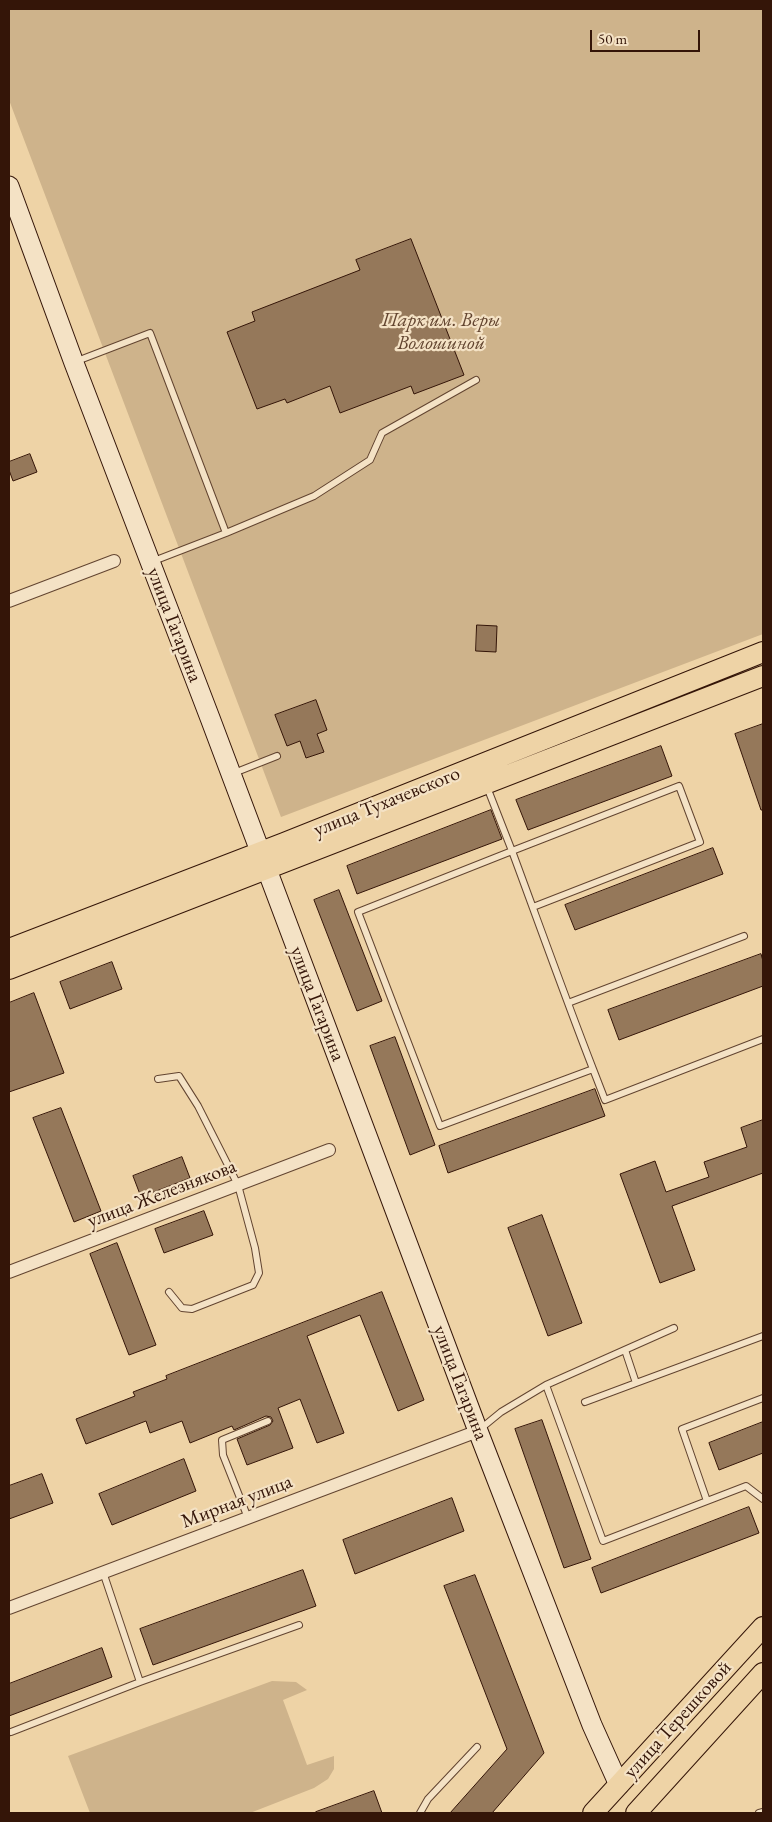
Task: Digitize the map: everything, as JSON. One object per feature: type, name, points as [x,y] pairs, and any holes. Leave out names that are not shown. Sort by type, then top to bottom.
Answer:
[{"type":"main road","name":"улица Тухачевского","points":[[483,775],[763,652]]},
{"type":"main road","name":"улица Тухачевского","points":[[9,969],[263,861],[483,775],[763,676]]},
{"type":"main road","name":"улица Тухачевского","points":[[9,949],[263,861]]},
{"type":"main road","name":"улица Терешковой","points":[[593,1813],[763,1627]]},
{"type":"main road","name":"улица Терешковой","points":[[639,1812],[763,1673]]},
{"type":"main road","name":"улица Гагарина","points":[[619,1785],[639,1812]]},
{"type":"street","name":"улица Гагарина","points":[[9,186],[478,1431],[592,1725],[619,1785]]},
{"type":"street","points":[[9,601],[114,561]]},
{"type":"street","name":"улица Железнякова","points":[[9,1272],[329,1150]]},
{"type":"street","name":"Мирная улица","points":[[9,1608],[478,1431]]},
{"type":"lane","points":[[74,362],[150,334],[226,533]]},
{"type":"lane","points":[[150,562],[314,496],[370,460],[382,433],[476,380]]},
{"type":"lane","points":[[230,774],[277,756]]},
{"type":"lane","points":[[483,775],[605,1100],[763,1039]]},
{"type":"lane","points":[[533,907],[700,842],[679,786],[358,912],[440,1126],[593,1069]]},
{"type":"lane","points":[[568,1004],[744,936]]},
{"type":"lane","points":[[158,1079],[179,1076],[198,1106],[238,1185],[255,1248],[259,1273],[253,1286],[192,1309],[182,1308],[169,1292]]},
{"type":"lane","points":[[478,1431],[501,1412],[546,1385],[674,1328]]},
{"type":"lane","points":[[585,1402],[763,1336]]},
{"type":"lane","points":[[625,1350],[636,1383]]},
{"type":"lane","points":[[546,1385],[603,1541],[746,1486],[763,1500]]},
{"type":"lane","points":[[707,1501],[682,1429],[763,1398]]},
{"type":"lane","points":[[248,1518],[223,1455],[222,1440],[268,1421]]},
{"type":"lane","points":[[103,1572],[140,1682]]},
{"type":"lane","points":[[10,1732],[140,1682],[299,1625]]},
{"type":"lane","points":[[420,1813],[428,1800],[477,1748]]},
{"type":"lane","points":[[759,1813],[763,1812]]},
{"type":"green space","name":"Парк им. Веры Волошиной","points":[[9,9],[763,9],[763,634],[281,817],[9,100]]},
{"type":"green space","points":[[272,1681],[296,1682],[307,1690],[283,1700],[307,1765],[334,1756],[334,1769],[328,1779],[314,1788],[250,1813],[90,1813],[68,1756]]},
{"type":"building","points":[[411,239],[464,375],[414,394],[411,386],[340,413],[330,386],[287,403],[285,399],[257,409],[227,332],[255,321],[252,312],[360,270],[356,260]]},
{"type":"building","points":[[30,454],[37,472],[13,481],[9,470],[9,462]]},
{"type":"building","points":[[477,625],[497,626],[496,652],[476,651]]},
{"type":"building","points":[[316,700],[327,730],[317,734],[324,752],[306,758],[300,741],[287,746],[275,715]]},
{"type":"building","points":[[763,724],[763,810],[761,810],[735,734]]},
{"type":"building","points":[[661,746],[672,776],[528,830],[516,800]]},
{"type":"building","points":[[491,810],[502,839],[357,894],[347,866]]},
{"type":"building","points":[[713,848],[723,874],[575,930],[565,905]]},
{"type":"building","points":[[339,890],[382,1001],[357,1011],[314,900]]},
{"type":"building","points":[[761,954],[763,961],[763,986],[619,1040],[608,1010]]},
{"type":"building","points":[[112,962],[122,989],[70,1009],[60,982]]},
{"type":"building","points":[[34,993],[64,1073],[9,1092],[9,1003]]},
{"type":"building","points":[[395,1037],[435,1145],[410,1155],[370,1046]]},
{"type":"building","points":[[595,1089],[605,1116],[448,1173],[439,1146]]},
{"type":"building","points":[[61,1108],[101,1211],[74,1222],[33,1118]]},
{"type":"building","points":[[763,1120],[763,1173],[672,1206],[695,1270],[660,1283],[620,1174],[655,1161],[666,1192],[709,1177],[704,1162],[747,1147],[741,1128]]},
{"type":"building","points":[[182,1157],[190,1178],[141,1197],[133,1176]]},
{"type":"building","points":[[204,1211],[213,1235],[164,1253],[155,1229]]},
{"type":"building","points":[[542,1215],[582,1323],[548,1336],[508,1228]]},
{"type":"building","points":[[117,1243],[156,1345],[129,1355],[90,1254]]},
{"type":"building","points":[[382,1292],[424,1400],[398,1411],[360,1315],[307,1336],[344,1433],[317,1443],[300,1399],[278,1408],[293,1448],[247,1465],[237,1439],[270,1425],[273,1421],[271,1417],[266,1416],[234,1430],[232,1426],[190,1443],[182,1421],[150,1433],[146,1421],[86,1444],[76,1419],[135,1396],[133,1392],[167,1379],[166,1376]]},
{"type":"building","points":[[542,1420],[591,1559],[564,1568],[515,1429]]},
{"type":"building","points":[[763,1422],[763,1453],[719,1470],[709,1443]]},
{"type":"building","points":[[184,1459],[196,1491],[112,1525],[99,1494]]},
{"type":"building","points":[[42,1474],[53,1503],[9,1519],[9,1486]]},
{"type":"building","points":[[452,1498],[464,1531],[355,1574],[343,1540]]},
{"type":"building","points":[[749,1507],[759,1533],[601,1593],[592,1568]]},
{"type":"building","points":[[303,1570],[316,1606],[153,1665],[140,1629]]},
{"type":"building","points":[[475,1575],[544,1753],[492,1813],[450,1813],[507,1749],[444,1586]]},
{"type":"building","points":[[102,1648],[112,1677],[9,1716],[9,1684]]},
{"type":"building","points":[[374,1791],[382,1813],[316,1812]]}]
